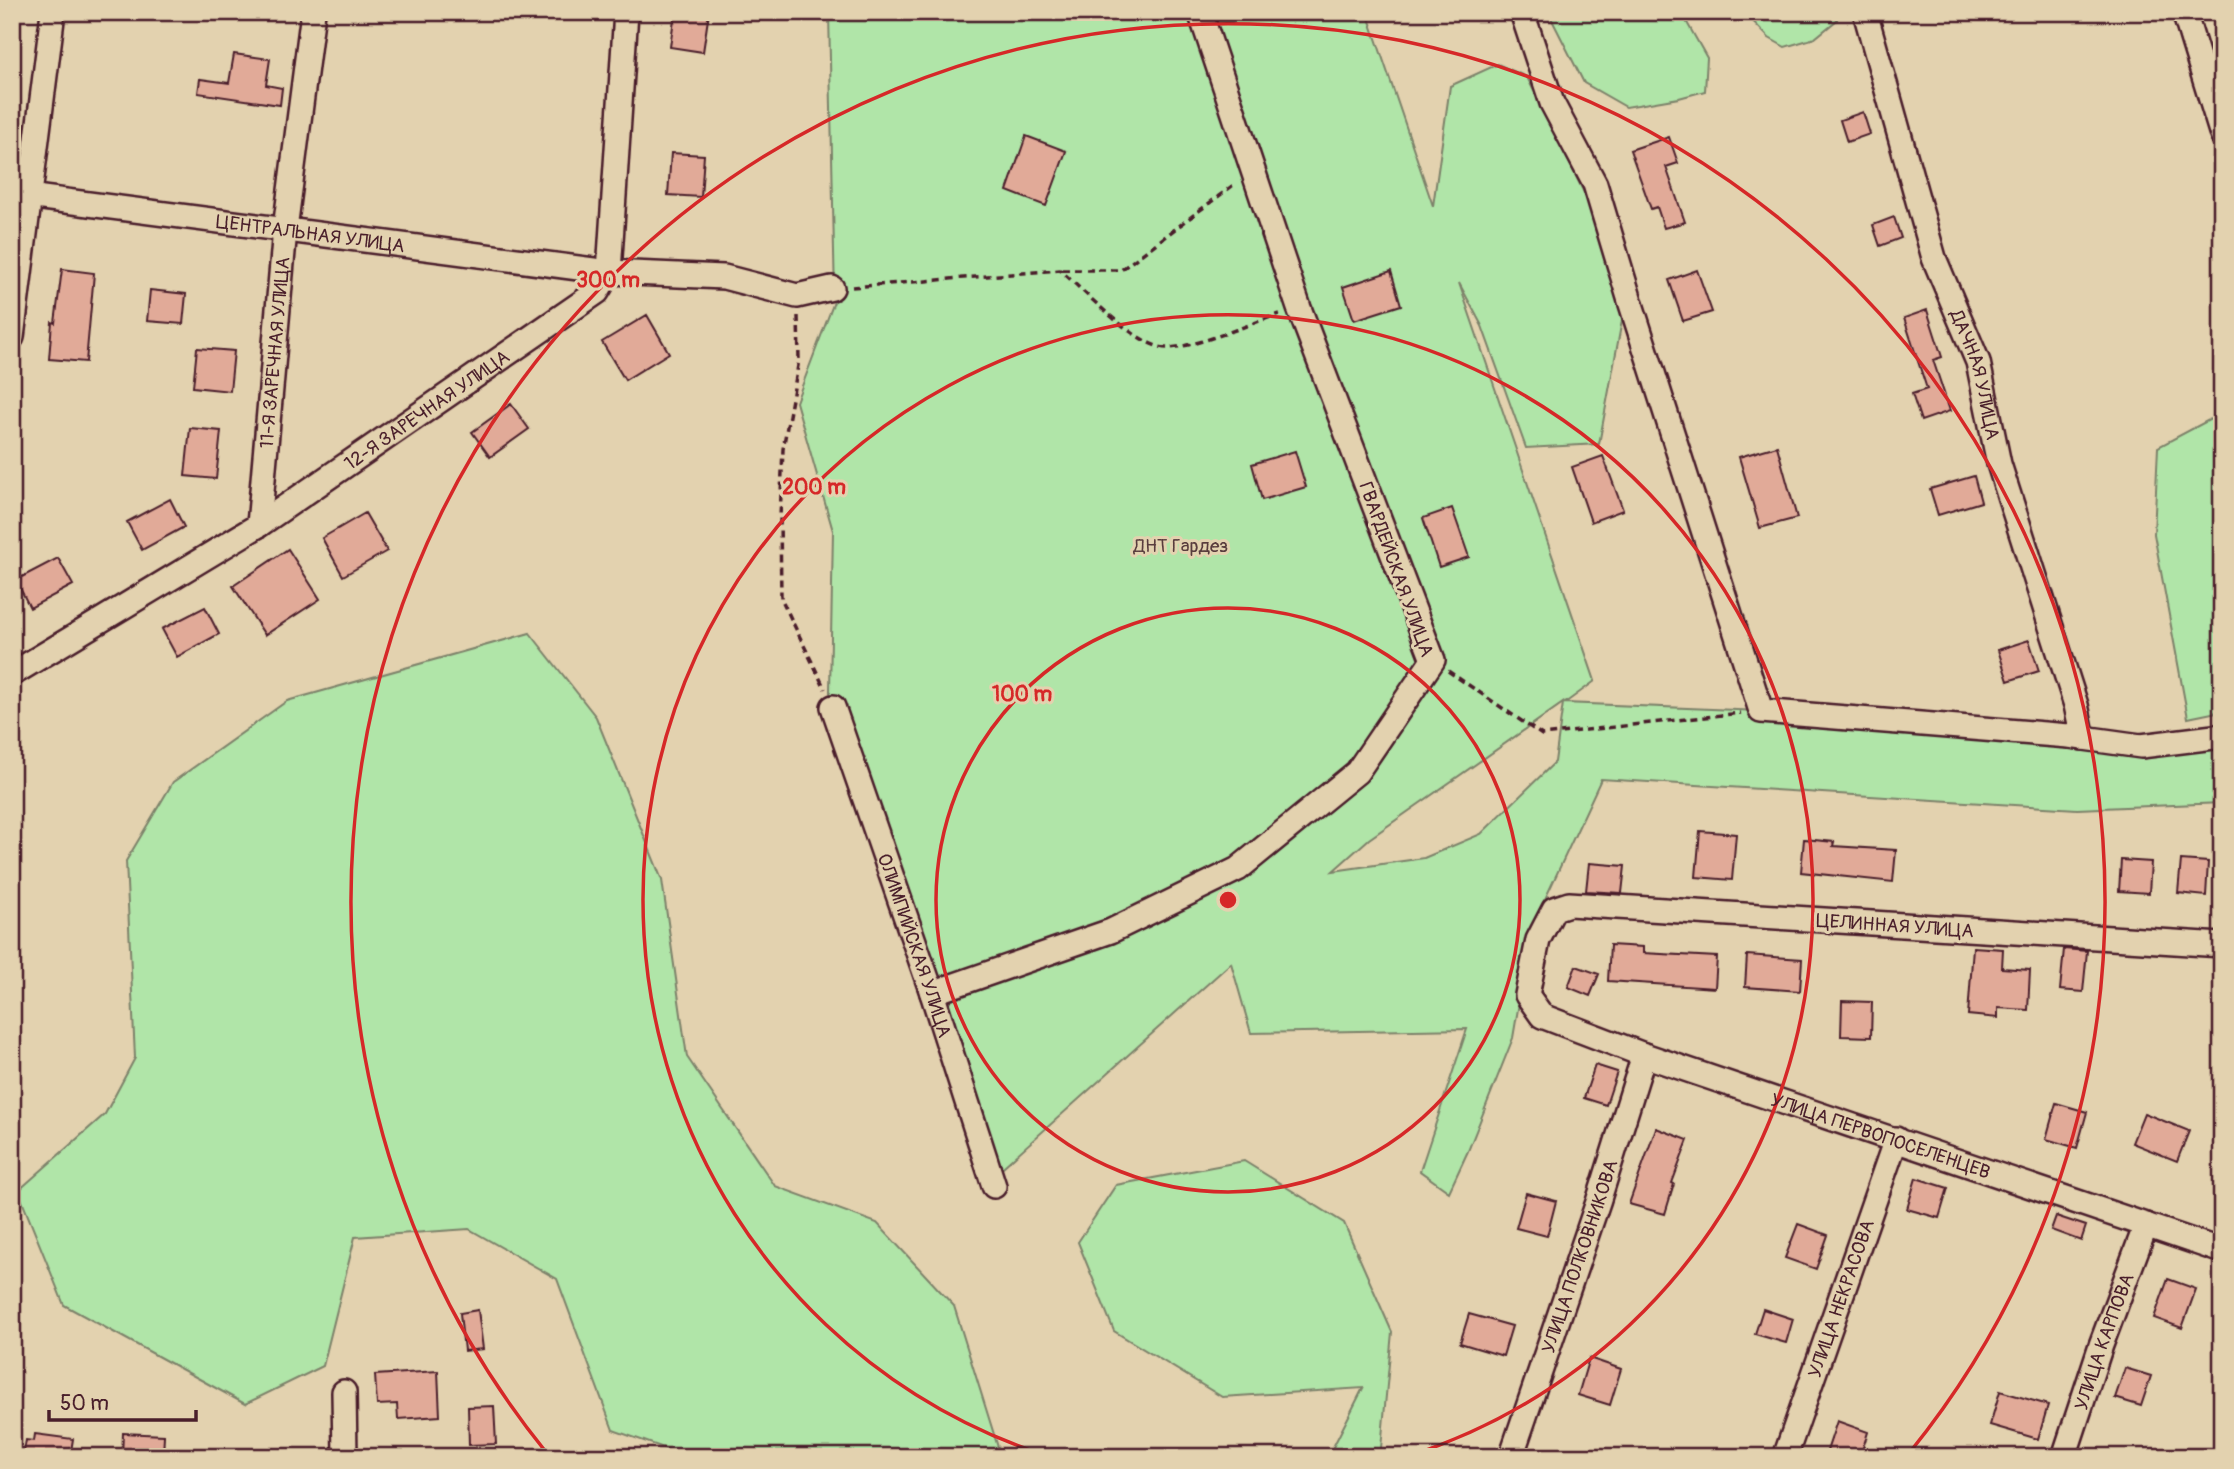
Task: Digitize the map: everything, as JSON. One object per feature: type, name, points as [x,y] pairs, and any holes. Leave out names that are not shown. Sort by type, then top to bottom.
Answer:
[{"type":"street","points":[[12,337],[21,195],[53,12]]},
{"type":"street","name":"11-Я ЗАРЕЧНАЯ УЛИЦА","points":[[259,524],[285,229],[313,12]]},
{"type":"street","points":[[609,272],[626,12]]},
{"type":"street","name":"ГВАРДЕЙСКАЯ УЛИЦА","points":[[932,993],[1111,931],[1238,869],[1357,772],[1433,660],[1299,308],[1200,12]]},
{"type":"street","points":[[1522,12],[1552,103],[1595,184],[1761,710],[2083,738],[2141,746],[2222,736]]},
{"type":"street","name":"ДАЧНАЯ УЛИЦА","points":[[1865,12],[1934,258],[1978,362],[1999,464],[2076,705],[2083,738]]},
{"type":"street","points":[[2184,12],[2222,135]]},
{"type":"street","name":"ЦЕНТРАЛЬНАЯ УЛИЦА","points":[[21,195],[609,272],[724,277],[797,296]]},
{"type":"street","name":"12-Я ЗАРЕЧНАЯ УЛИЦА","points":[[12,674],[259,524],[597,292],[609,272]]},
{"type":"street","points":[[797,296],[832,288]]},
{"type":"street","name":"ОЛИМПИЙСКАЯ УЛИЦА","points":[[833,707],[932,993],[994,1186]]},
{"type":"street","name":"ЦЕЛИННАЯ УЛИЦА","points":[[1542,1016],[1527,995],[1538,940],[1554,909],[1569,904],[2222,945]]},
{"type":"street","name":"УЛИЦА ПЕРВОПОСЕЛЕНЦЕВ","points":[[1542,1016],[1644,1055],[2222,1251]]},
{"type":"street","name":"УЛИЦА ПОЛКОВНИКОВА","points":[[1511,1457],[1598,1202],[1644,1055]]},
{"type":"street","name":"УЛИЦА НЕКРАСОВА","points":[[1785,1457],[1896,1139]]},
{"type":"street","name":"УЛИЦА КАРПОВА","points":[[2064,1457],[2101,1345],[2146,1225]]},
{"type":"street","points":[[344,1392],[345,1457]]},
{"type":"path","points":[[832,288],[1060,270],[1121,270],[1253,171]]},
{"type":"path","points":[[1060,270],[1139,340],[1165,348],[1188,344],[1299,308]]},
{"type":"path","points":[[797,296],[799,360],[783,449],[781,598],[833,707]]},
{"type":"path","points":[[1433,660],[1542,735],[1761,710]]},
{"type":"green space","name":"ДНТ Гардез","points":[[829,12],[1367,12],[1433,206],[1450,86],[1498,64],[1527,77],[1593,211],[1623,315],[1599,444],[1526,448],[1482,326],[1459,283],[1595,681],[1565,703],[1761,711],[1962,739],[2222,745],[2222,803],[2077,809],[1601,779],[1532,927],[1513,1038],[1449,1192],[1420,1171],[1467,1029],[1251,1033],[1231,963],[994,1175],[830,692],[833,531],[796,402],[835,299]],"holes":[[[1563,703],[1555,762],[1481,834],[1424,858],[1333,871],[1369,839]]]},
{"type":"green space","points":[[1548,12],[1681,12],[1707,58],[1705,91],[1626,107],[1584,83]]},
{"type":"green space","points":[[1742,12],[1836,12],[1837,20],[1815,38],[1785,47],[1769,38]]},
{"type":"green space","points":[[2222,413],[2222,711],[2188,718],[2154,534],[2158,447]]},
{"type":"green space","points":[[530,633],[596,717],[662,880],[687,1057],[775,1186],[877,1223],[954,1306],[1001,1457],[689,1457],[613,1430],[557,1279],[469,1229],[355,1237],[323,1366],[245,1404],[64,1305],[18,1191],[105,1114],[135,1058],[126,861],[173,782],[287,701]]},
{"type":"green space","points":[[1244,1161],[1344,1223],[1392,1332],[1381,1448],[1376,1457],[1328,1457],[1363,1388],[1222,1397],[1114,1331],[1078,1242],[1116,1185]]},
{"type":"building","points":[[675,12],[709,12],[703,52],[670,47]]},
{"type":"building","points":[[234,54],[270,59],[266,85],[282,88],[280,105],[198,93],[200,79],[229,83]]},
{"type":"building","points":[[1863,112],[1870,134],[1847,142],[1840,120]]},
{"type":"building","points":[[1026,136],[1066,151],[1046,206],[1007,191]]},
{"type":"building","points":[[1669,137],[1678,163],[1666,167],[1685,222],[1664,228],[1657,207],[1651,209],[1630,150]]},
{"type":"building","points":[[671,153],[704,155],[701,197],[668,195]]},
{"type":"building","points":[[1894,217],[1901,238],[1880,246],[1873,225]]},
{"type":"building","points":[[62,269],[94,273],[86,362],[49,359],[52,322],[55,323]]},
{"type":"building","points":[[1697,270],[1712,312],[1683,321],[1669,280]]},
{"type":"building","points":[[1391,271],[1401,305],[1354,320],[1343,287]]},
{"type":"building","points":[[150,290],[186,294],[183,324],[147,321]]},
{"type":"building","points":[[1927,310],[1942,357],[1933,360],[1950,411],[1921,421],[1912,394],[1927,389],[1904,318]]},
{"type":"building","points":[[647,315],[669,353],[625,380],[602,342]]},
{"type":"building","points":[[197,348],[234,351],[230,391],[193,387]]},
{"type":"building","points":[[511,404],[529,429],[490,457],[472,432]]},
{"type":"building","points":[[190,428],[221,431],[216,479],[185,476]]},
{"type":"building","points":[[1777,446],[1797,518],[1760,528],[1739,457]]},
{"type":"building","points":[[1295,451],[1306,487],[1262,500],[1252,464]]},
{"type":"building","points":[[1603,456],[1623,510],[1591,522],[1572,467]]},
{"type":"building","points":[[1974,476],[1981,502],[1938,515],[1930,489]]},
{"type":"building","points":[[170,499],[184,527],[142,550],[127,522]]},
{"type":"building","points":[[1452,508],[1469,557],[1439,567],[1423,518]]},
{"type":"building","points":[[365,513],[387,551],[343,576],[322,538]]},
{"type":"building","points":[[288,549],[320,599],[265,635],[233,586]]},
{"type":"building","points":[[58,558],[73,585],[30,608],[16,580]]},
{"type":"building","points":[[205,607],[219,634],[177,657],[162,629]]},
{"type":"building","points":[[2029,640],[2039,671],[2008,681],[1998,650]]},
{"type":"building","points":[[1700,831],[1736,834],[1732,880],[1696,877]]},
{"type":"building","points":[[1804,839],[1834,842],[1833,846],[1896,850],[1893,882],[1801,872]]},
{"type":"building","points":[[2121,860],[2151,862],[2149,893],[2119,891]]},
{"type":"building","points":[[2181,860],[2208,862],[2206,896],[2178,893]]},
{"type":"building","points":[[1589,863],[1625,866],[1622,893],[1586,891]]},
{"type":"building","points":[[1610,945],[1643,947],[1643,953],[1717,957],[1715,988],[1608,981]]},
{"type":"building","points":[[1973,947],[2003,949],[2002,968],[2030,970],[2028,1010],[1998,1008],[1998,1018],[1968,1015]]},
{"type":"building","points":[[2064,949],[2087,951],[2083,992],[2060,990]]},
{"type":"building","points":[[1747,955],[1802,959],[1800,991],[1745,987]]},
{"type":"building","points":[[1576,966],[1599,974],[1590,996],[1568,987]]},
{"type":"building","points":[[1842,1001],[1872,1002],[1871,1037],[1841,1036]]},
{"type":"building","points":[[1595,1065],[1617,1072],[1606,1105],[1584,1098]]},
{"type":"building","points":[[2056,1103],[2087,1112],[2077,1148],[2046,1139]]},
{"type":"building","points":[[2144,1113],[2189,1131],[2177,1161],[2132,1143]]},
{"type":"building","points":[[1656,1128],[1688,1140],[1672,1183],[1674,1184],[1665,1214],[1629,1204]]},
{"type":"building","points":[[1916,1178],[1948,1188],[1939,1218],[1907,1209]]},
{"type":"building","points":[[1526,1193],[1556,1201],[1547,1236],[1516,1228]]},
{"type":"building","points":[[2056,1216],[2086,1226],[2081,1241],[2051,1230]]},
{"type":"building","points":[[1798,1224],[1828,1235],[1816,1269],[1785,1258]]},
{"type":"building","points":[[2168,1279],[2196,1289],[2182,1328],[2154,1318]]},
{"type":"building","points":[[1763,1309],[1793,1319],[1786,1343],[1755,1334]]},
{"type":"building","points":[[478,1310],[483,1349],[464,1351],[460,1313]]},
{"type":"building","points":[[1469,1314],[1512,1326],[1503,1356],[1460,1343]]},
{"type":"building","points":[[1589,1358],[1621,1369],[1610,1405],[1578,1395]]},
{"type":"building","points":[[2125,1368],[2151,1376],[2141,1406],[2115,1398]]},
{"type":"building","points":[[438,1371],[440,1416],[398,1419],[397,1404],[377,1405],[375,1375]]},
{"type":"building","points":[[2000,1391],[2048,1405],[2038,1439],[1990,1425]]},
{"type":"building","points":[[494,1406],[496,1444],[469,1445],[468,1407]]},
{"type":"building","points":[[1837,1421],[1868,1432],[1860,1457],[1825,1457]]},
{"type":"building","points":[[123,1433],[164,1435],[163,1457],[122,1457]]},
{"type":"building","points":[[35,1434],[73,1439],[70,1457],[23,1457],[26,1440],[34,1441]]}]
